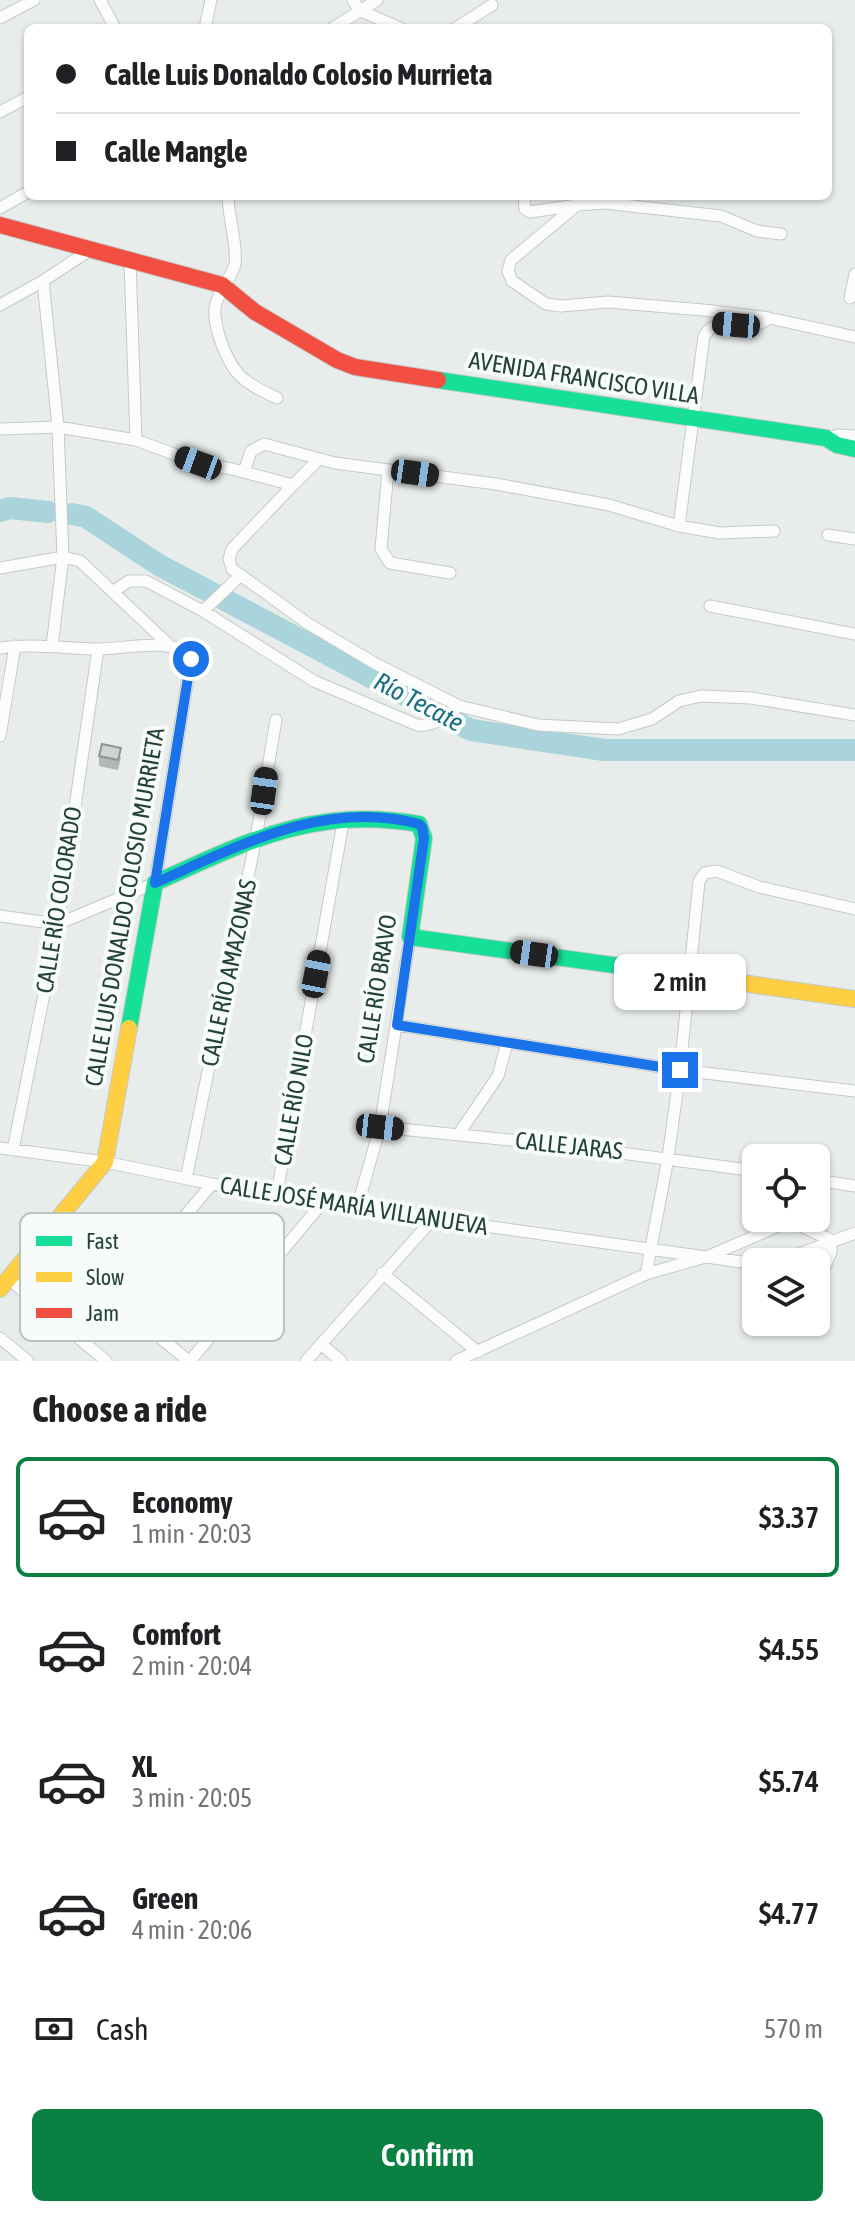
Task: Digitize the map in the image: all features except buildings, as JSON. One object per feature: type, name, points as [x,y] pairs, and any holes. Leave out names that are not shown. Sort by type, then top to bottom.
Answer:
[{"type":"street","points":[[0,18],[34,0]]},
{"type":"street","points":[[100,0],[113,24]]},
{"type":"street","points":[[206,24],[211,0]]},
{"type":"street","points":[[337,24],[356,5],[377,0]]},
{"type":"street","points":[[461,24],[491,2],[506,0]]},
{"type":"street","points":[[356,5],[392,24]]},
{"type":"street","points":[[0,112],[24,99]]},
{"type":"street","points":[[0,208],[24,194]]},
{"type":"street","points":[[228,200],[236,260],[233,271],[222,285],[215,309],[216,325],[235,373],[247,384],[277,398]]},
{"type":"street","points":[[523,200],[530,212],[605,203],[721,216],[757,231],[781,234]]},
{"type":"street","points":[[577,205],[511,260],[508,271],[512,281],[546,304],[561,306],[608,302],[769,318],[855,337]]},
{"type":"street","points":[[0,225],[222,285]]},
{"type":"street","points":[[0,305],[90,250]]},
{"type":"street","points":[[130,261],[136,440]]},
{"type":"street","points":[[850,298],[855,274]]},
{"type":"street","points":[[43,281],[58,427],[63,557],[52,646]]},
{"type":"street","name":"AVENIDA FRANCISCO VILLA","points":[[222,285],[255,312],[337,360],[355,367],[826,438],[855,436]]},
{"type":"street","points":[[679,526],[704,336],[710,326],[717,323],[755,327],[769,318]]},
{"type":"street","points":[[0,429],[58,427],[136,440],[198,463],[293,485]]},
{"type":"street","name":"AVENIDA FRANCISCO VILLA","points":[[826,438],[837,445],[855,449]]},
{"type":"street","points":[[244,472],[251,451],[264,444],[319,459],[496,484],[609,505],[679,526],[720,533],[774,531]]},
{"type":"street","points":[[319,459],[232,549],[229,559],[232,569],[307,623],[376,664],[459,706],[538,725],[618,729],[652,719],[679,701],[701,696],[751,698],[855,715]]},
{"type":"street","points":[[388,470],[381,549],[385,558],[390,563],[450,573]]},
{"type":"street","points":[[828,535],[855,539]]},
{"type":"street","points":[[0,568],[63,557],[80,561],[168,644]]},
{"type":"street","points":[[203,611],[241,575]]},
{"type":"street","points":[[114,591],[129,581],[146,581],[203,611],[314,681],[417,725],[435,723],[459,706]]},
{"type":"street","points":[[710,606],[855,634]]},
{"type":"street","points":[[0,648],[52,646],[98,649],[168,644]]},
{"type":"street","name":"CALLE LUIS DONALDO COLOSIO MURRIETA","points":[[105,1162],[191,659],[187,651],[168,644]]},
{"type":"street","points":[[0,736],[15,646]]},
{"type":"street","name":"CALLE RÍO COLORADO","points":[[13,1150],[58,924],[98,649]]},
{"type":"street","name":"CALLE RÍO AMAZONAS","points":[[186,1179],[256,838],[276,720]]},
{"type":"street","points":[[0,916],[58,924],[256,838],[319,819],[344,817]]},
{"type":"street","name":"CALLE RÍO BRAVO","points":[[344,817],[419,824],[424,838],[380,1127],[357,1208]]},
{"type":"street","name":"CALLE RÍO NILO","points":[[277,1193],[344,817]]},
{"type":"street","points":[[646,1274],[668,1158],[680,1070],[699,881],[705,873],[717,871],[759,887],[855,909]]},
{"type":"street","points":[[410,937],[855,999]]},
{"type":"street","points":[[397,1025],[680,1070],[855,1091]]},
{"type":"street","points":[[458,1135],[498,1076],[507,1043]]},
{"type":"street","name":"CALLE JARAS","points":[[380,1127],[742,1169]]},
{"type":"street","name":"CALLE JOSÉ MARÍA VILLANUEVA","points":[[0,1148],[105,1162],[212,1184],[357,1208],[742,1262]]},
{"type":"street","points":[[63,1213],[105,1162]]},
{"type":"street","points":[[830,1182],[855,1186]]},
{"type":"street","points":[[188,1213],[212,1184]]},
{"type":"street","points":[[284,1249],[323,1202]]},
{"type":"street","points":[[306,1361],[433,1219]]},
{"type":"street","points":[[456,1361],[646,1274],[709,1256],[790,1221],[831,1240]]},
{"type":"street","points":[[812,1248],[855,1233]]},
{"type":"street","points":[[830,1254],[831,1240]]},
{"type":"street","points":[[20,1265],[4,1284],[20,1296]]},
{"type":"street","points":[[382,1273],[478,1352]]},
{"type":"street","points":[[0,1338],[28,1361]]},
{"type":"street","points":[[80,1341],[106,1361]]},
{"type":"street","points":[[165,1341],[190,1361],[207,1341]]},
{"type":"street","points":[[321,1344],[341,1361]]},
{"type":"waterway","name":"Río Tecate","points":[[0,511],[10,508],[48,512]]},
{"type":"waterway","name":"Río Tecate","points":[[72,514],[86,517],[159,565],[471,730],[604,750],[855,750]]},
{"type":"traffic: fast","points":[[438,380],[826,438],[837,445],[855,449]]},
{"type":"traffic: fast","points":[[129,1028],[155,883],[282,831],[347,820],[419,824],[424,838],[410,937],[707,978]]},
{"type":"traffic: slow","points":[[707,978],[855,999]]},
{"type":"traffic: slow","points":[[63,1213],[105,1162],[129,1028]]},
{"type":"traffic: slow","points":[[0,1289],[20,1265]]},
{"type":"traffic: jam","points":[[0,225],[222,285],[255,312],[337,360],[355,367],[438,380]]},
{"type":"route","points":[[191,659],[155,883],[256,838],[319,819],[369,817],[419,824],[424,838],[397,1025],[680,1070]]}]
